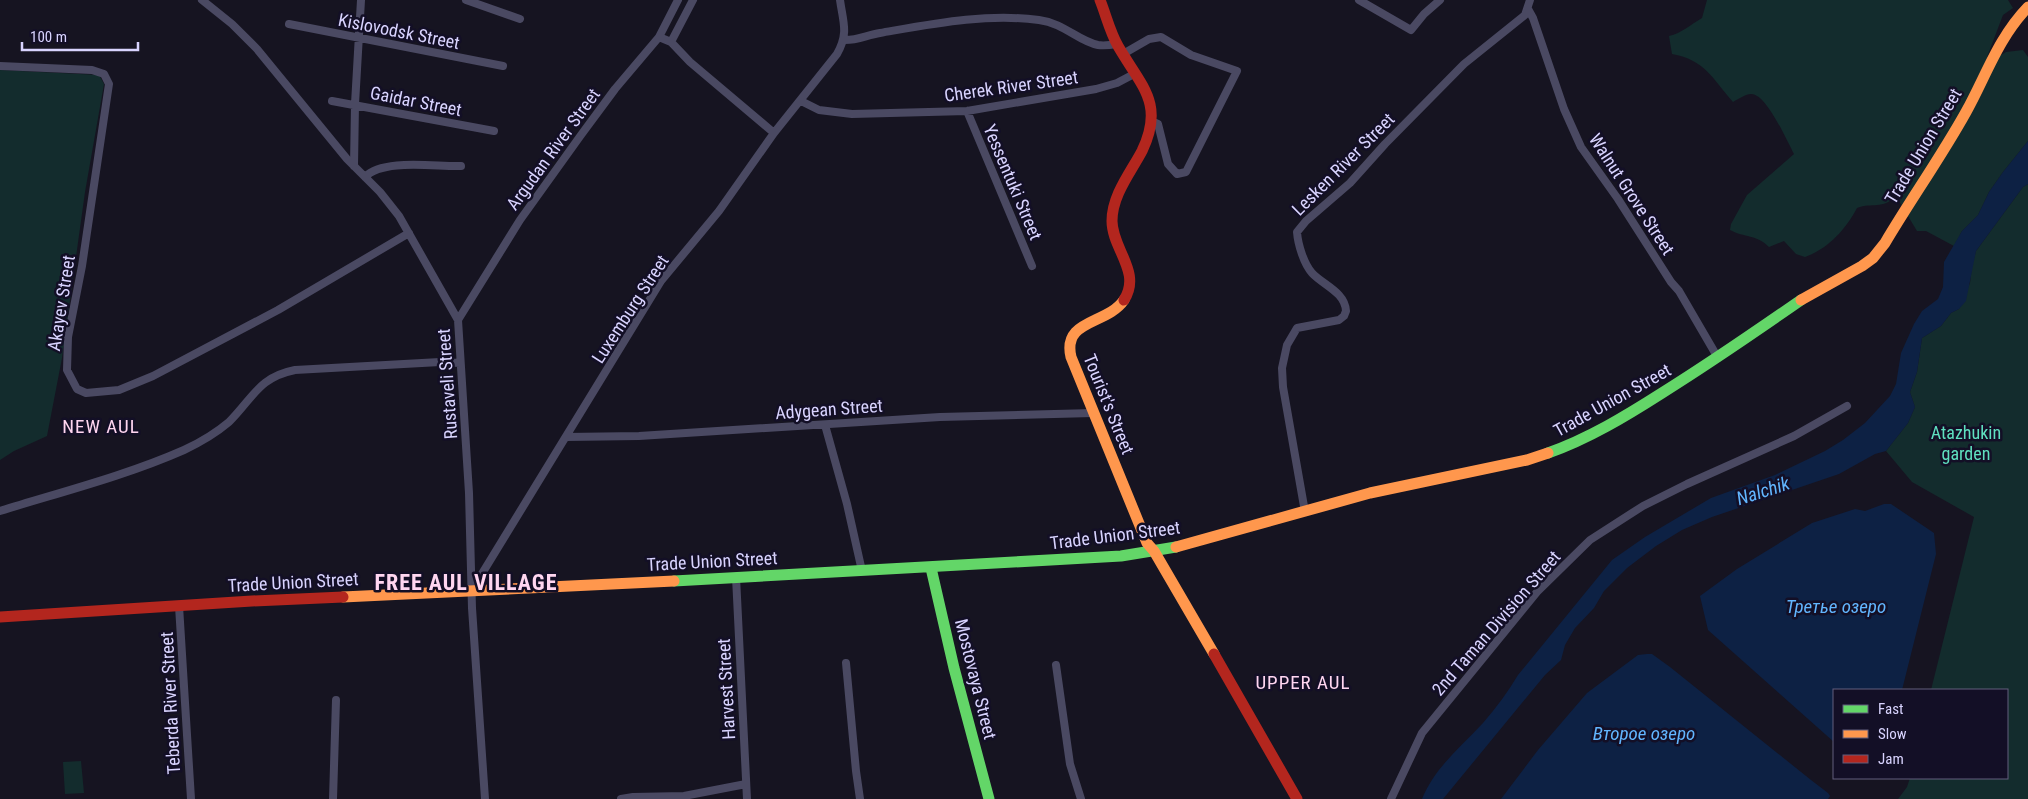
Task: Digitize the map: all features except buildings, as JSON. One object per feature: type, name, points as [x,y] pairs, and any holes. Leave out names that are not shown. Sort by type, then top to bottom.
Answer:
[{"type":"street","name":"Rustaveli Street","points":[[202,0],[232,24],[257,49],[354,166],[399,216],[458,320],[469,493],[471,592],[485,799]]},
{"type":"street","points":[[354,166],[355,104],[361,0]]},
{"type":"street","points":[[466,0],[520,19]]},
{"type":"street","name":"Argudan River Street","points":[[458,320],[520,220],[614,89],[659,37],[678,0]]},
{"type":"street","points":[[671,42],[693,0]]},
{"type":"street","name":"Luxemburg Street","points":[[471,592],[661,281],[719,211],[774,133],[834,59],[843,40],[845,29],[840,0]]},
{"type":"street","name":"Tourist's Street","points":[[1100,0],[1120,49],[1149,100],[1152,112],[1151,121],[1138,160],[1112,212],[1112,228],[1131,275],[1131,284],[1127,297],[1114,311],[1077,329],[1070,337],[1071,357],[1147,543],[1154,551],[1298,799]]},
{"type":"street","points":[[1359,0],[1411,30],[1424,14],[1440,0]]},
{"type":"street","points":[[1528,9],[1531,0]]},
{"type":"street","name":"Trade Union Street","points":[[0,617],[1081,559],[1154,551],[1201,541],[1370,493],[1548,454],[1577,442],[1627,415],[1718,358],[1808,295],[1847,275],[1873,258],[1885,243],[1964,117],[2001,40],[2016,19],[2028,7]]},
{"type":"street","name":"Walnut Grove Street","points":[[1528,9],[1536,25],[1564,109],[1581,147],[1618,199],[1670,282],[1678,291],[1718,358]]},
{"type":"street","name":"Lesken River Street","points":[[1304,512],[1283,387],[1284,356],[1290,339],[1297,328],[1338,320],[1344,316],[1346,311],[1341,298],[1310,270],[1299,243],[1297,232],[1306,221],[1350,183],[1385,144],[1464,64],[1519,20],[1528,9]]},
{"type":"street","points":[[843,40],[855,40],[880,33],[967,19],[996,18],[1048,22],[1068,29],[1093,44],[1120,49],[1149,39],[1161,38],[1191,55],[1237,71],[1186,172],[1177,174],[1170,169],[1158,124],[1151,121]]},
{"type":"street","name":"Kislovodsk Street","points":[[288,24],[503,66]]},
{"type":"street","points":[[659,37],[671,42],[690,62],[774,133]]},
{"type":"street","name":"Akayev Street","points":[[0,66],[92,70],[104,74],[109,84],[82,266],[68,337],[66,358],[67,370],[72,381],[77,389],[86,393],[119,390],[153,376],[278,310],[409,233]]},
{"type":"street","name":"Cherek River Street","points":[[801,101],[819,110],[852,114],[966,111],[1096,89],[1118,83],[1134,74]]},
{"type":"street","name":"Gaidar Street","points":[[332,101],[494,131]]},
{"type":"street","name":"Yessentuki Street","points":[[966,111],[1032,266]]},
{"type":"street","points":[[365,177],[371,171],[383,167],[461,166]]},
{"type":"street","points":[[0,511],[123,472],[184,450],[224,426],[266,382],[283,372],[440,362],[460,363]]},
{"type":"street","name":"2nd Taman Division Street","points":[[1391,799],[1422,733],[1538,592],[1590,540],[1643,506],[1740,459],[1794,436],[1847,406]]},
{"type":"street","name":"Adygean Street","points":[[566,437],[639,436],[949,417],[1093,413]]},
{"type":"street","points":[[826,424],[862,571]]},
{"type":"street","name":"Mostovaya Street","points":[[931,568],[954,668],[989,799]]},
{"type":"street","name":"Harvest Street","points":[[736,577],[747,799]]},
{"type":"street","name":"Teberda River Street","points":[[179,606],[191,799]]},
{"type":"street","points":[[846,663],[860,799]]},
{"type":"street","points":[[1056,665],[1070,764],[1081,799]]},
{"type":"street","points":[[333,799],[336,700]]},
{"type":"street","points":[[621,799],[684,796],[746,784]]},
{"type":"green space","points":[[1707,0],[2008,0],[2013,8],[2003,15],[1987,57],[1994,59],[2006,52],[2023,50],[2028,57],[2028,141],[2003,172],[1989,192],[1978,215],[1962,231],[1954,246],[1926,231],[1917,231],[1896,196],[1886,203],[1857,208],[1842,231],[1829,244],[1805,257],[1796,254],[1784,241],[1769,247],[1760,240],[1730,230],[1731,224],[1747,195],[1794,154],[1769,109],[1757,96],[1749,94],[1733,102],[1700,65],[1672,54],[1669,36],[1682,31],[1702,18]]},
{"type":"green space","points":[[0,70],[99,75],[104,84],[85,192],[62,358],[47,436],[14,451],[0,460]]},
{"type":"green space","name":"Atazhukin garden","points":[[2028,184],[2028,799],[1898,799],[1907,787],[1910,779],[2008,779],[2008,689],[1931,689],[1974,517],[1912,482],[1886,451],[1908,423],[1915,407],[1910,392],[1917,372],[1922,338],[1941,326],[1951,313],[1959,309],[1970,283],[1976,251],[2023,187]]},
{"type":"green space","points":[[81,761],[84,793],[65,794],[63,762]]},
{"type":"water","name":"Nalchik","points":[[2028,141],[2028,184],[2023,187],[1976,251],[1966,301],[1959,309],[1951,313],[1941,326],[1922,338],[1917,372],[1910,392],[1915,407],[1908,423],[1886,451],[1875,454],[1839,474],[1712,517],[1682,530],[1656,546],[1627,568],[1604,591],[1594,608],[1575,628],[1565,645],[1561,660],[1545,675],[1443,799],[1422,799],[1441,767],[1488,717],[1518,675],[1612,560],[1645,537],[1711,498],[1775,475],[1825,451],[1865,423],[1890,396],[1896,384],[1901,353],[1914,324],[1922,311],[1938,299],[1943,287],[1944,262],[1962,231],[1978,215],[1989,192]]},
{"type":"water","name":"Третье озеро","points":[[1884,504],[1891,504],[1934,533],[1936,554],[1902,689],[1833,689],[1833,741],[1708,630],[1700,596],[1737,569],[1812,523],[1855,509],[1865,511]]},
{"type":"water","name":"Второе озеро","points":[[1652,654],[1828,793],[1830,796],[1828,799],[1501,799],[1538,750],[1587,693],[1638,655]]},
{"type":"traffic: fast","points":[[1548,453],[1592,434],[1635,410],[1715,359],[1801,300]]},
{"type":"traffic: fast","points":[[674,581],[1121,556],[1176,547]]},
{"type":"traffic: fast","points":[[931,568],[954,668],[989,799]]},
{"type":"traffic: slow","points":[[1801,300],[1862,266],[1873,258],[1885,243],[1956,129],[2000,44],[2028,7]]},
{"type":"traffic: slow","points":[[1124,300],[1107,314],[1079,329],[1073,336],[1070,345],[1071,357],[1147,543],[1154,551],[1214,654]]},
{"type":"traffic: slow","points":[[1176,547],[1370,493],[1527,460],[1548,453]]},
{"type":"traffic: slow","points":[[343,597],[674,581]]},
{"type":"traffic: jam","points":[[1100,0],[1115,41],[1142,84],[1151,107],[1149,134],[1119,193],[1113,211],[1113,231],[1125,260],[1130,280],[1129,290],[1124,300]]},
{"type":"traffic: jam","points":[[0,617],[343,597]]},
{"type":"traffic: jam","points":[[1214,654],[1297,799]]},
{"type":"district","name":"NEW AUL","points":[[101,426]]},
{"type":"district","name":"FREE AUL VILLAGE","points":[[466,582]]},
{"type":"district","name":"UPPER AUL","points":[[1303,682]]}]
